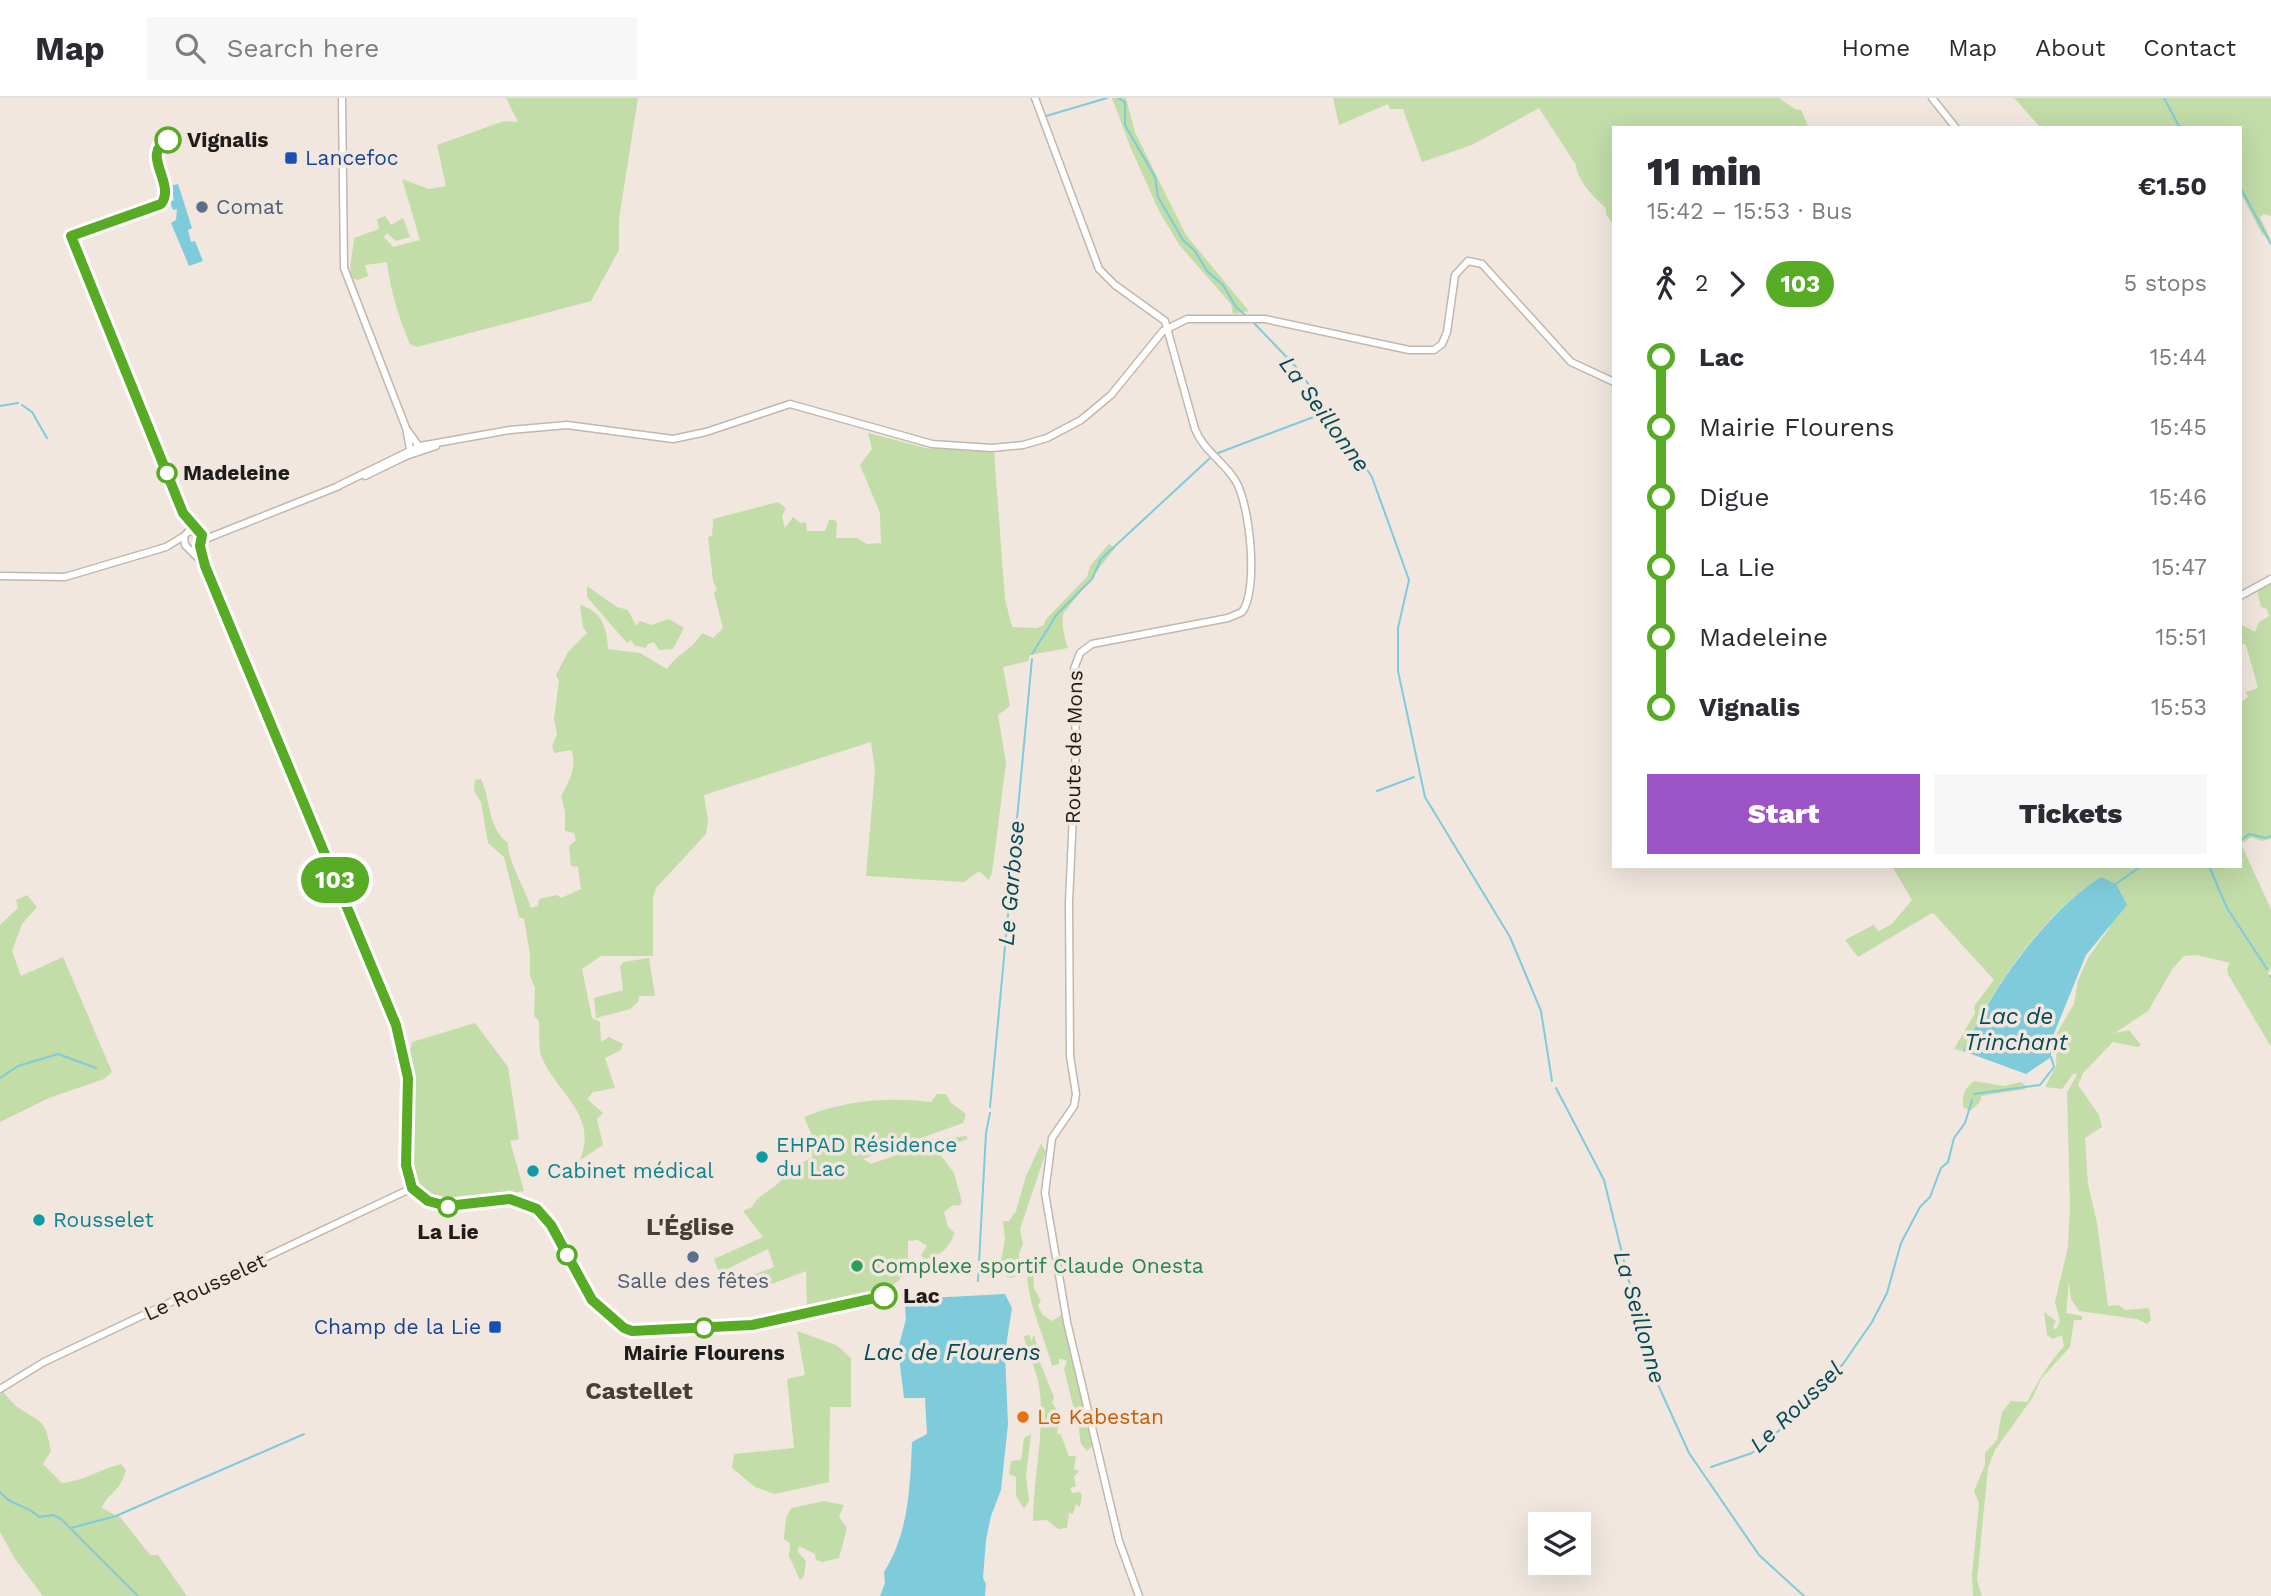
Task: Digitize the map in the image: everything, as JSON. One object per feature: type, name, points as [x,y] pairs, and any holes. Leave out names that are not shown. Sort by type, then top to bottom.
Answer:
[{"type":"street","points":[[342,98],[345,268],[406,428],[410,451]]},
{"type":"street","points":[[1035,98],[1099,269],[1115,285],[1165,321],[1167,328]]},
{"type":"street","points":[[1932,98],[1954,126]]},
{"type":"street","points":[[192,549],[201,540],[220,530],[338,486],[410,451],[510,430],[567,425],[673,439],[790,404],[806,406],[913,440],[963,447],[1011,447],[1047,439],[1082,420],[1111,395],[1167,328],[1187,319],[1263,319],[1427,352],[1438,347],[1445,339],[1458,269],[1464,262],[1474,260],[1488,270],[1571,362],[1612,381]]},
{"type":"street","name":"Route de Mons","points":[[1139,1596],[1123,1554],[1102,1470],[1060,1290],[1046,1205],[1050,1145],[1055,1131],[1074,1106],[1076,1094],[1070,1056],[1069,902],[1076,748],[1075,663],[1083,650],[1098,643],[1237,616],[1245,608],[1250,596],[1249,535],[1242,495],[1230,473],[1197,436],[1167,328]]},
{"type":"street","points":[[406,428],[421,448]]},
{"type":"street","points":[[166,547],[191,530],[201,540],[205,566]]},
{"type":"street","points":[[184,536],[185,545]]},
{"type":"street","points":[[0,576],[65,577],[166,547],[185,545],[192,549],[205,566]]},
{"type":"street","name":"Le Rousselet","points":[[0,1389],[44,1362],[412,1188],[406,1165],[408,1078],[396,1025],[205,566]]},
{"type":"street","points":[[2242,595],[2271,579]]},
{"type":"green space","points":[[506,98],[638,98],[619,219],[619,250],[591,301],[417,347],[410,344],[402,324],[387,262],[365,265],[368,276],[358,280],[351,278],[354,238],[379,229],[377,219],[385,216],[391,225],[403,218],[410,237],[396,241],[387,233],[384,237],[393,247],[420,240],[402,179],[429,189],[446,186],[437,145],[504,121],[518,122]]},
{"type":"green space","points":[[1112,98],[1126,98],[1135,132],[1186,235],[1249,311],[1233,314],[1231,304],[1180,246],[1159,211]]},
{"type":"green space","points":[[1333,98],[1779,98],[1801,110],[1808,126],[1612,126],[1612,223],[1606,214],[1606,208],[1583,183],[1576,165],[1539,108],[1472,145],[1422,162],[1403,109],[1390,109],[1388,104],[1339,125]]},
{"type":"green space","points":[[2014,98],[2271,98],[2271,216],[2264,214],[2260,217],[2271,240],[2262,234],[2242,196],[2242,126],[2039,126]]},
{"type":"green space","points":[[868,433],[926,448],[994,452],[1005,599],[1012,627],[1037,628],[1044,625],[1046,619],[1087,577],[1090,566],[1109,544],[1115,548],[1063,614],[1068,648],[1030,655],[1028,661],[1003,667],[1010,706],[998,715],[1006,763],[992,873],[989,880],[979,871],[964,882],[866,876],[875,771],[871,742],[704,795],[708,821],[706,834],[656,888],[653,898],[653,956],[601,956],[582,969],[592,1018],[600,1022],[601,1042],[609,1037],[623,1044],[621,1050],[605,1058],[615,1088],[593,1092],[587,1099],[603,1113],[597,1119],[603,1145],[580,1160],[584,1129],[580,1116],[541,1055],[539,1021],[534,1016],[535,988],[530,976],[530,954],[524,919],[519,917],[504,857],[488,843],[481,802],[474,791],[475,780],[481,779],[496,829],[508,843],[510,858],[531,908],[538,906],[539,899],[557,895],[561,898],[581,889],[578,867],[571,866],[569,846],[576,840],[574,833],[565,831],[565,811],[561,796],[572,773],[573,756],[571,750],[554,753],[552,746],[557,734],[554,719],[559,681],[556,675],[568,652],[587,633],[583,627],[580,605],[594,611],[602,621],[608,649],[640,653],[667,669],[702,633],[713,638],[723,628],[714,593],[717,589],[713,581],[708,537],[712,536],[713,519],[778,502],[786,508],[782,516],[785,528],[793,517],[800,523],[806,522],[807,531],[825,531],[829,520],[835,520],[836,538],[857,538],[867,544],[881,543],[880,513],[860,465],[872,449]]},
{"type":"green space","points":[[2271,582],[2271,839],[2262,841],[2251,837],[2242,843],[2242,702],[2248,697],[2246,692],[2258,688],[2246,645],[2242,644],[2242,625],[2255,632],[2259,622],[2269,616],[2267,609],[2261,607],[2257,590]]},
{"type":"green space","points":[[587,586],[617,607],[628,610],[636,626],[640,621],[651,625],[669,619],[684,628],[673,649],[659,650],[654,642],[646,648],[635,646],[631,640],[627,643],[587,597]]},
{"type":"green space","points":[[2242,846],[2271,909],[2271,968],[2268,973],[2271,978],[2271,1047],[2228,974],[2230,963],[2197,955],[2184,956],[2173,968],[2148,1011],[2115,1033],[2129,1030],[2141,1045],[2138,1047],[2113,1042],[2083,1073],[2078,1085],[2099,1115],[2102,1127],[2085,1138],[2088,1184],[2097,1223],[2108,1306],[2119,1305],[2125,1310],[2149,1308],[2151,1320],[2147,1324],[2137,1319],[2079,1311],[2071,1299],[2069,1281],[2066,1313],[2082,1316],[2082,1320],[2074,1320],[2070,1347],[2041,1379],[2033,1397],[1995,1450],[1988,1468],[1977,1580],[1982,1596],[1973,1596],[1972,1575],[1979,1503],[1974,1491],[1985,1465],[1985,1453],[1997,1440],[2002,1412],[2011,1401],[2027,1402],[2044,1372],[2064,1346],[2062,1335],[2053,1339],[2047,1335],[2044,1312],[2056,1321],[2053,1328],[2056,1329],[2060,1322],[2055,1302],[2068,1247],[2070,1205],[2067,1092],[2077,1075],[2074,1073],[2062,1089],[2045,1087],[2056,1066],[2057,1033],[2074,1004],[2078,981],[2088,958],[2110,927],[2101,877],[2060,910],[2021,954],[1988,1004],[1963,1051],[1954,1049],[1975,1013],[1974,1006],[1994,980],[1936,916],[1932,913],[1858,957],[1845,940],[1873,925],[1879,931],[1892,924],[1912,900],[1893,868],[2242,868]]},
{"type":"green space","points":[[27,895],[37,907],[22,924],[12,951],[21,976],[63,957],[112,1072],[104,1079],[49,1098],[0,1122],[0,925],[18,908],[16,900]]},
{"type":"green space","points":[[649,958],[655,996],[639,996],[638,1002],[630,1009],[596,1018],[594,998],[623,990],[620,966],[624,962]]},
{"type":"green space","points":[[475,1023],[508,1067],[519,1139],[510,1141],[524,1191],[454,1203],[431,1197],[417,1185],[411,1166],[412,1072],[409,1055],[412,1042]]},
{"type":"green space","points":[[1974,1081],[2004,1086],[2021,1082],[2026,1086],[2025,1089],[1981,1096],[1980,1102],[1970,1111],[1963,1107],[1963,1099],[1966,1089]]},
{"type":"green space","points":[[937,1094],[946,1094],[950,1102],[966,1114],[963,1123],[863,1159],[871,1164],[939,1140],[966,1136],[968,1139],[937,1150],[954,1173],[962,1202],[944,1212],[948,1227],[954,1232],[951,1242],[944,1250],[934,1257],[924,1259],[921,1255],[927,1246],[918,1240],[908,1241],[908,1261],[901,1278],[894,1284],[871,1295],[807,1310],[806,1271],[763,1287],[755,1274],[774,1267],[768,1249],[719,1273],[714,1259],[763,1237],[743,1211],[752,1207],[760,1197],[780,1182],[786,1171],[813,1157],[810,1151],[815,1142],[804,1117],[866,1101],[931,1102]]},
{"type":"green space","points":[[1041,1144],[1046,1152],[1020,1229],[1023,1244],[1019,1253],[1019,1273],[1013,1278],[1007,1277],[1000,1265],[1005,1239],[1003,1221],[1009,1221],[1016,1211],[1026,1176]]},
{"type":"green space","points":[[1033,1271],[1034,1288],[1041,1301],[1038,1305],[1042,1314],[1052,1321],[1062,1315],[1070,1332],[1093,1435],[1093,1445],[1087,1451],[1081,1444],[1078,1424],[1073,1423],[1070,1417],[1076,1418],[1064,1369],[1067,1361],[1059,1358],[1059,1364],[1052,1366],[1033,1308],[1027,1274]]},
{"type":"green space","points":[[797,1331],[836,1345],[851,1358],[851,1407],[830,1407],[829,1482],[774,1494],[755,1487],[732,1468],[734,1454],[794,1448],[787,1379],[805,1375]]},
{"type":"green space","points":[[1030,1335],[1031,1341],[1034,1335],[1038,1348],[1035,1350],[1054,1397],[1052,1403],[1060,1414],[1057,1433],[1061,1435],[1069,1456],[1076,1456],[1074,1469],[1079,1471],[1074,1477],[1076,1486],[1070,1488],[1072,1493],[1080,1492],[1080,1507],[1076,1504],[1073,1514],[1069,1513],[1067,1528],[1058,1529],[1047,1520],[1033,1521],[1041,1401],[1038,1379],[1024,1336]]},
{"type":"green space","points":[[3,1392],[17,1407],[42,1423],[51,1451],[43,1464],[62,1483],[121,1464],[126,1470],[123,1478],[102,1508],[121,1518],[150,1555],[158,1555],[187,1596],[43,1596],[15,1559],[0,1532],[0,1395]]},
{"type":"green space","points":[[1031,1434],[1026,1476],[1029,1501],[1024,1509],[1016,1496],[1016,1477],[1009,1474],[1011,1461],[1021,1460],[1024,1438]]},
{"type":"green space","points":[[824,1501],[844,1505],[839,1517],[847,1528],[839,1558],[823,1562],[816,1560],[815,1554],[799,1546],[798,1552],[806,1561],[804,1576],[800,1580],[789,1556],[790,1543],[784,1539],[786,1518],[791,1508]]},
{"type":"water","points":[[178,184],[192,228],[188,230],[191,242],[195,241],[203,261],[189,266],[171,223],[176,220],[177,209],[173,210],[170,201],[174,200],[170,186]]},
{"type":"water","name":"Lac de Trinchant","points":[[2101,877],[2116,884],[2127,905],[2086,955],[2051,1041],[2051,1057],[2026,1074],[1963,1051],[2004,979],[2040,931],[2080,892]]},
{"type":"water","name":"Lac de Flourens","points":[[1005,1294],[1012,1308],[1005,1353],[1008,1424],[1001,1490],[991,1516],[986,1540],[983,1578],[986,1584],[985,1596],[880,1596],[885,1583],[884,1572],[899,1541],[907,1509],[912,1442],[927,1434],[925,1398],[904,1398],[898,1349],[906,1319],[905,1308],[909,1299]]},
{"type":"waterway","points":[[1046,116],[1107,98]]},
{"type":"waterway","name":"La Seillonne","points":[[1118,98],[1125,102],[1125,125],[1155,177],[1158,197],[1183,240],[1195,251],[1207,271],[1223,285],[1236,307],[1245,315]]},
{"type":"waterway","points":[[2164,98],[2179,126]]},
{"type":"waterway","points":[[2242,191],[2271,244]]},
{"type":"waterway","name":"La Seillonne","points":[[1252,321],[1298,369],[1372,477],[1409,580],[1398,628],[1398,671],[1425,797],[1510,937],[1541,1011],[1552,1081]]},
{"type":"waterway","points":[[0,406],[18,403]]},
{"type":"waterway","points":[[22,405],[32,412],[47,438]]},
{"type":"waterway","name":"Le Garbose","points":[[1218,453],[1319,415]]},
{"type":"waterway","name":"Le Garbose","points":[[1032,654],[1057,614],[1092,579],[1101,559],[1209,459]]},
{"type":"waterway","name":"Le Garbose","points":[[990,1107],[1032,659]]},
{"type":"waterway","points":[[1377,791],[1414,777]]},
{"type":"waterway","points":[[2242,839],[2249,834],[2266,838],[2271,836]]},
{"type":"waterway","points":[[2116,884],[2138,868]]},
{"type":"waterway","points":[[2210,868],[2227,908],[2267,969]]},
{"type":"waterway","points":[[0,1078],[18,1066],[58,1054],[96,1068]]},
{"type":"waterway","points":[[1974,1094],[2040,1085],[2054,1067],[2051,1057]]},
{"type":"waterway","name":"La Seillonne","points":[[1556,1088],[1604,1180],[1650,1367],[1689,1453],[1759,1555],[1804,1596]]},
{"type":"waterway","name":"Le Roussel","points":[[1711,1467],[1752,1453],[1781,1429],[1812,1391],[1820,1388],[1843,1364],[1872,1322],[1887,1293],[1901,1243],[1920,1207],[1930,1197],[1941,1168],[1948,1162],[1954,1138],[1965,1123],[1972,1100]]},
{"type":"waterway","name":"Le Garbose","points":[[978,1281],[986,1133],[990,1113]]},
{"type":"waterway","points":[[71,1528],[116,1516],[304,1434]]},
{"type":"waterway","points":[[0,1492],[39,1517],[53,1515],[61,1519],[138,1596]]},
{"type":"bus line","name":"103","points":[[168,140],[159,146],[156,154],[167,192],[161,204],[71,236],[183,513],[194,530],[202,535],[200,546],[205,566],[396,1025],[407,1065],[406,1165],[410,1185],[428,1201],[453,1207],[510,1199],[530,1204],[544,1215],[551,1225],[600,1310],[632,1331],[764,1324],[884,1296]]},
{"type":"place","name":"Vignalis","points":[[168,140]]},
{"type":"place","name":"Lancefoc","points":[[291,158]]},
{"type":"place","name":"Comat","points":[[202,207]]},
{"type":"place","name":"Madeleine","points":[[167,473]]},
{"type":"place","name":"EHPAD Résidence du Lac","points":[[762,1157]]},
{"type":"place","name":"Cabinet médical","points":[[533,1171]]},
{"type":"place","name":"La Lie","points":[[448,1207]]},
{"type":"place","name":"Rousselet","points":[[39,1220]]},
{"type":"place","name":"Salle des fêtes","points":[[693,1257]]},
{"type":"place","name":"Complexe sportif Claude Onesta","points":[[857,1266]]},
{"type":"place","name":"Lac","points":[[884,1296]]},
{"type":"place","name":"Champ de la Lie","points":[[495,1327]]},
{"type":"place","name":"Mairie Flourens","points":[[704,1328]]},
{"type":"place","name":"Le Kabestan","points":[[1023,1417]]},
{"type":"district","name":"L'Église","points":[[690,1227]]},
{"type":"district","name":"Castellet","points":[[639,1391]]}]
